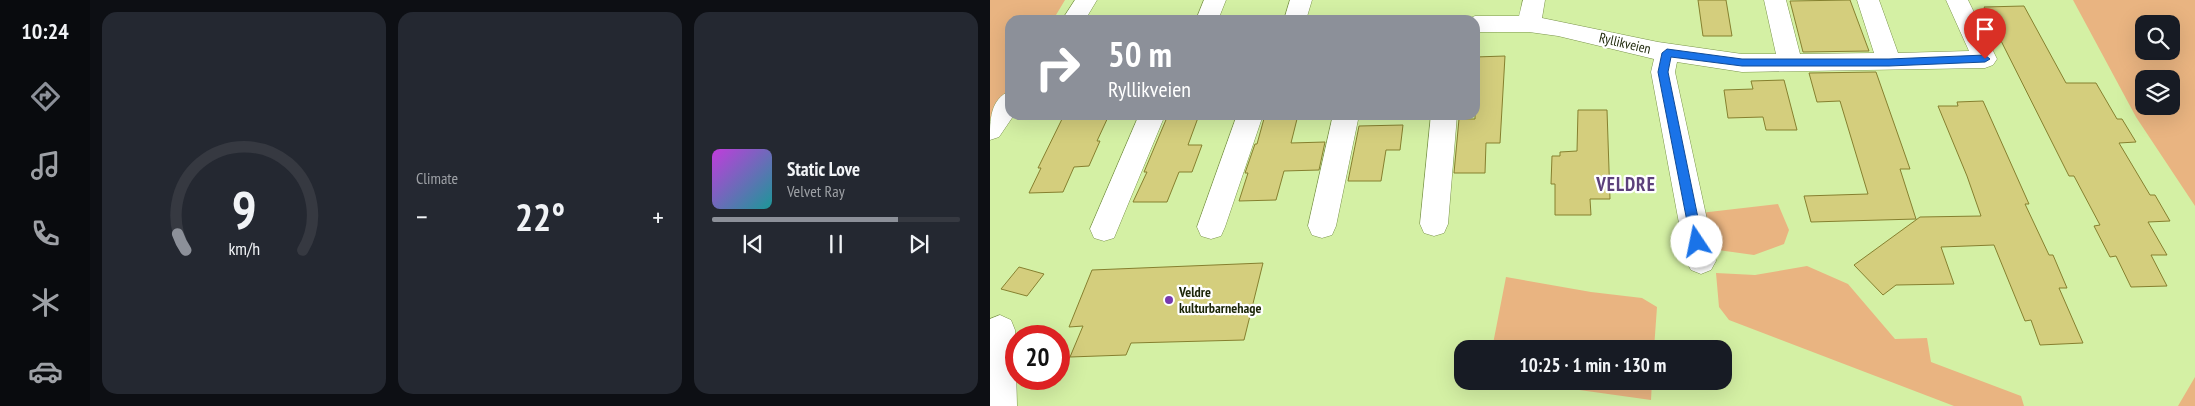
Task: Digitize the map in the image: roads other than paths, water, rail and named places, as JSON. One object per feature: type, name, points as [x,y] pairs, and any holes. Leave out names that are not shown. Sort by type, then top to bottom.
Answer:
[{"type":"street","points":[[1077,15],[1086,0]]},
{"type":"street","points":[[1209,15],[1214,0]]},
{"type":"street","points":[[1296,15],[1301,0]]},
{"type":"street","points":[[1529,24],[1534,0]]},
{"type":"street","points":[[1775,0],[1790,62]]},
{"type":"street","points":[[1868,0],[1889,62]]},
{"type":"street","name":"Ryllikveien","points":[[1480,24],[1529,24],[1558,28],[1667,53],[1742,63],[1985,59],[1957,0]]},
{"type":"street","points":[[1667,53],[1663,72],[1701,261]]},
{"type":"street","points":[[990,130],[1005,109]]},
{"type":"street","points":[[1104,229],[1150,120]]},
{"type":"street","points":[[1211,227],[1248,120]]},
{"type":"street","points":[[1322,226],[1345,120]]},
{"type":"street","points":[[1434,224],[1444,120]]},
{"type":"street","points":[[1000,330],[1001,406]]},
{"type":"place","name":"Veldre kulturbarnehage","points":[[1169,300]]},
{"type":"district","name":"VELDRE","points":[[1626,184]]}]
